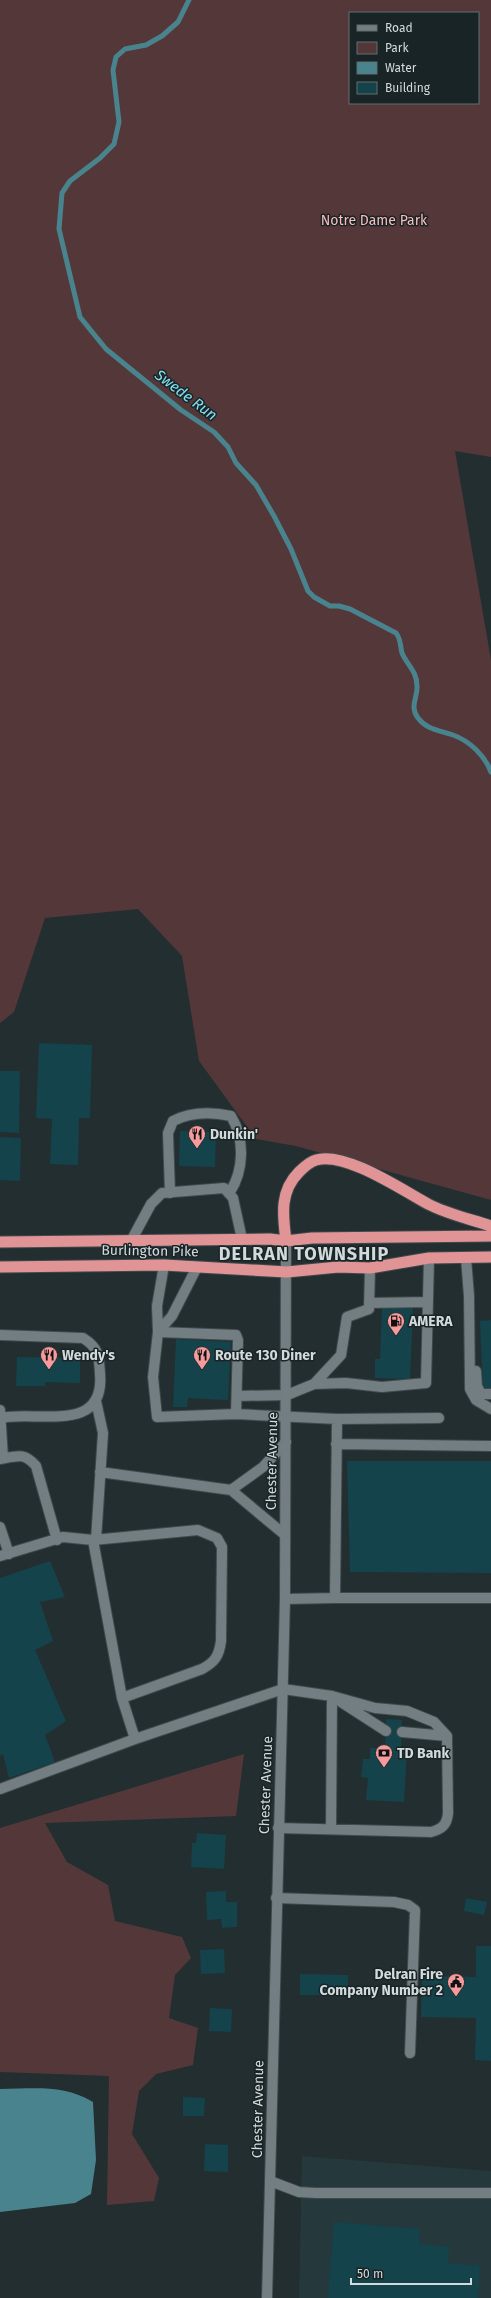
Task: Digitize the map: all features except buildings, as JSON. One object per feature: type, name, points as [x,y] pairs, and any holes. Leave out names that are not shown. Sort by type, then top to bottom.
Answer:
[{"type":"highway","points":[[286,1241],[283,1214],[285,1193],[296,1175],[304,1167],[318,1159],[349,1163],[368,1171],[430,1205],[491,1226]]},
{"type":"highway","name":"Burlington Pike","points":[[0,1242],[286,1241],[319,1238],[491,1236]]},
{"type":"highway","name":"Burlington Pike","points":[[0,1267],[164,1265],[287,1272],[338,1267],[370,1268],[429,1258],[491,1257]]},
{"type":"street","points":[[166,1193],[168,1133],[173,1121],[183,1116],[216,1113],[231,1116],[238,1127],[240,1137],[241,1166],[236,1184],[230,1192]]},
{"type":"street","points":[[132,1241],[151,1204],[166,1193],[224,1188],[230,1192],[233,1198],[242,1240]]},
{"type":"street","name":"Chester Avenue","points":[[267,2298],[276,1898],[285,1599],[287,1395],[286,1241]]},
{"type":"street","points":[[237,1396],[287,1395],[314,1384],[346,1384],[382,1387],[426,1383],[429,1258]]},
{"type":"street","points":[[466,1258],[469,1314],[470,1389],[476,1400],[491,1409]]},
{"type":"street","points":[[164,1265],[157,1306],[158,1332],[153,1377],[157,1417],[236,1414],[286,1418],[336,1419],[439,1418]]},
{"type":"street","points":[[158,1332],[172,1316],[197,1266]]},
{"type":"street","points":[[314,1384],[341,1355],[347,1317],[369,1309],[370,1268]]},
{"type":"street","points":[[369,1303],[428,1302]]},
{"type":"street","points":[[469,1314],[474,1326],[477,1386],[482,1394],[491,1394]]},
{"type":"street","points":[[158,1332],[236,1336],[238,1340],[236,1414]]},
{"type":"street","points":[[0,1335],[83,1338],[94,1345],[99,1358],[101,1383],[96,1401],[103,1433],[95,1540],[122,1698],[135,1739]]},
{"type":"street","points":[[57,1540],[36,1466],[29,1458],[20,1455],[1,1459],[1,1415],[82,1414],[96,1401]]},
{"type":"street","points":[[335,1598],[336,1419]]},
{"type":"street","points":[[231,1490],[263,1467],[286,1442]]},
{"type":"street","points":[[336,1444],[491,1446]]},
{"type":"street","points":[[100,1472],[231,1490],[285,1535]]},
{"type":"street","points":[[0,1528],[4,1555],[63,1537],[95,1540],[198,1530],[217,1538],[222,1547],[221,1641],[219,1655],[212,1663],[202,1669],[122,1698]]},
{"type":"street","points":[[285,1599],[491,1598]]},
{"type":"street","points":[[0,1789],[135,1739],[283,1689],[332,1696],[375,1708],[407,1711],[434,1722],[447,1736],[448,1813],[447,1821],[441,1829],[430,1832],[278,1828]]},
{"type":"street","points":[[332,1696],[386,1731]]},
{"type":"street","points":[[331,1829],[332,1696]]},
{"type":"street","points":[[402,1732],[447,1736]]},
{"type":"street","points":[[276,1898],[394,1902],[408,1904],[415,1910],[410,2053]]},
{"type":"street","points":[[270,2181],[299,2192],[316,2193],[491,2193]]},
{"type":"shaded area","points":[[302,2156],[491,2171],[491,2298],[299,2298]]},
{"type":"green space","name":"Notre Dame Park","points":[[0,0],[491,0],[491,457],[455,451],[491,660],[491,1200],[296,1146],[256,1139],[199,1061],[182,956],[138,909],[45,918],[14,1012],[0,1023]]},
{"type":"green space","points":[[244,1754],[236,1816],[45,1823],[67,1862],[108,1885],[115,1921],[182,1937],[191,1958],[175,1975],[169,2018],[198,2028],[193,2065],[156,2074],[139,2091],[132,2134],[159,2178],[154,2201],[107,2205],[109,2076],[0,2072],[0,1828]]},
{"type":"water","points":[[36,2088],[59,2090],[71,2092],[93,2102],[96,2160],[91,2194],[75,2203],[0,2212],[0,2089]]},
{"type":"waterway","name":"Swede Run","points":[[189,0],[178,22],[162,36],[146,45],[125,49],[116,57],[113,70],[119,122],[114,144],[100,158],[70,181],[62,193],[59,229],[80,317],[106,349],[181,410],[214,432],[228,447],[236,463],[256,485],[274,516],[291,549],[308,591],[314,597],[330,606],[339,606],[350,609],[398,635],[402,653],[414,672],[417,681],[414,706],[415,714],[425,725],[453,735],[471,745],[485,760],[491,772]]},
{"type":"place","name":"Dunkin'","points":[[197,1149]]},
{"type":"place","name":"AMERA","points":[[396,1336]]},
{"type":"place","name":"Wendy's","points":[[49,1370]]},
{"type":"place","name":"Route 130 Diner","points":[[202,1370]]},
{"type":"place","name":"TD Bank","points":[[384,1768]]},
{"type":"place","name":"Delran Fire Company Number 2","points":[[456,1997]]},
{"type":"district","name":"DELRAN TOWNSHIP","points":[[304,1254]]}]
